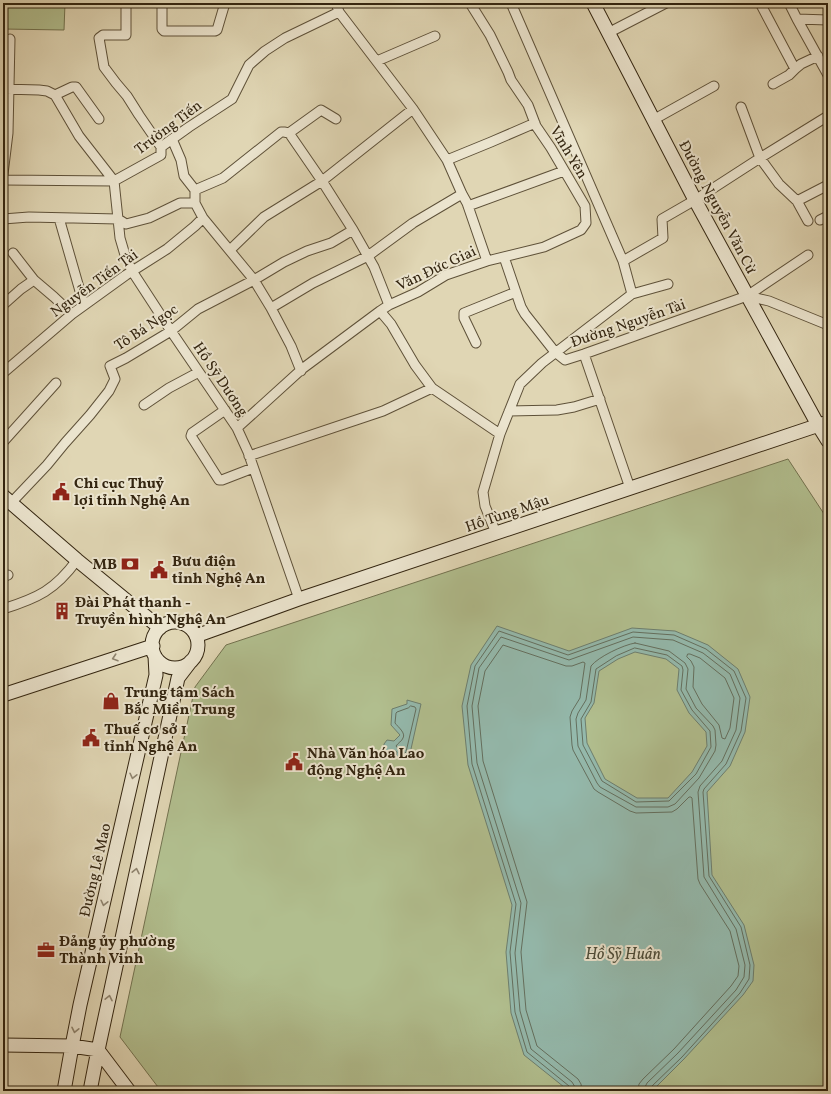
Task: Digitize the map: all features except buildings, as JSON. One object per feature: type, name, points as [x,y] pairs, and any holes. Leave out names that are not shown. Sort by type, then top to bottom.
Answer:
[{"type":"main road","name":"Đường Nguyễn Văn Cừ","points":[[592,3],[747,296],[823,423],[828,441]]},
{"type":"main road","name":"Hồ Tùng Mậu","points":[[196,636],[299,599],[823,423]]},
{"type":"main road","points":[[7,500],[160,628]]},
{"type":"main road","points":[[90,1091],[178,678],[191,662],[198,649],[198,641],[190,628],[180,623],[168,623],[160,628],[155,635],[154,651],[161,663],[172,667],[183,666],[191,662]]},
{"type":"main road","points":[[3,695],[154,651]]},
{"type":"main road","name":"Đường Lê Mao","points":[[64,1091],[84,989],[156,674],[154,651]]},
{"type":"main road","points":[[143,732],[165,737]]},
{"type":"main road","points":[[3,1045],[72,1046],[98,1050],[129,1091]]},
{"type":"street","points":[[126,3],[126,35],[103,35],[99,38],[104,67],[127,96],[161,147]]},
{"type":"street","points":[[162,7],[162,29],[164,31],[215,31],[217,30],[226,3]]},
{"type":"street","name":"Vĩnh Yên","points":[[470,3],[490,35],[511,80],[528,105],[535,123],[585,206],[586,223],[581,230],[544,247],[487,261]]},
{"type":"street","points":[[511,3],[622,261],[632,294]]},
{"type":"street","points":[[608,33],[666,3]]},
{"type":"street","points":[[760,3],[794,69]]},
{"type":"street","points":[[789,3],[828,75]]},
{"type":"street","name":"Văn Đức Giai","points":[[237,428],[301,370],[380,311],[418,292],[446,275],[487,261],[468,206],[447,160],[413,109],[337,7]]},
{"type":"street","name":"Trường Tiến","points":[[3,180],[114,181],[161,155],[161,147],[189,126],[232,99],[249,65],[265,51],[337,7]]},
{"type":"street","points":[[797,19],[828,20]]},
{"type":"street","points":[[377,61],[435,36]]},
{"type":"street","points":[[3,174],[8,133],[6,89],[10,39]]},
{"type":"street","points":[[773,84],[789,75],[801,64],[818,56]]},
{"type":"street","points":[[654,120],[714,86]]},
{"type":"street","points":[[55,95],[72,87],[76,87],[99,119]]},
{"type":"street","points":[[6,89],[43,91],[55,95],[79,136],[114,181]]},
{"type":"street","points":[[741,107],[760,158],[779,184],[797,201],[808,221]]},
{"type":"street","points":[[230,250],[264,217],[322,181],[413,109]]},
{"type":"street","points":[[195,190],[223,178],[281,132],[289,133],[321,110],[336,119]]},
{"type":"street","points":[[622,261],[663,238],[662,219],[695,200],[828,116]]},
{"type":"street","points":[[447,160],[535,123]]},
{"type":"street","points":[[289,133],[353,230],[368,256],[389,306]]},
{"type":"street","points":[[172,139],[181,160],[184,176],[195,190],[195,203],[203,218],[254,280],[291,346],[301,370]]},
{"type":"street","points":[[468,206],[564,171]]},
{"type":"street","name":"Hồ Sỹ Dương","points":[[114,181],[120,238],[132,271],[170,331],[237,428],[249,456],[299,599]]},
{"type":"street","points":[[797,201],[828,186]]},
{"type":"street","points":[[271,308],[313,283],[368,256],[413,223],[462,194]]},
{"type":"street","points":[[3,219],[29,217],[118,219],[126,224],[149,218],[180,203],[195,203]]},
{"type":"street","points":[[59,218],[84,305]]},
{"type":"street","name":"Nguyễn Tiến Tài","points":[[4,370],[72,314],[132,271],[167,249],[203,218]]},
{"type":"street","name":"Tô Bá Ngọc","points":[[7,500],[47,465],[90,416],[109,391],[115,379],[110,366],[170,331],[198,309],[254,280],[284,262],[307,251],[331,243],[353,230]]},
{"type":"street","points":[[13,253],[34,280],[72,314]]},
{"type":"street","name":"Đường Nguyễn Tài","points":[[496,533],[485,506],[483,492],[500,434],[520,384],[542,363],[555,352],[565,360],[747,296],[808,255]]},
{"type":"street","points":[[504,257],[525,314],[555,352],[632,294],[668,284]]},
{"type":"street","points":[[3,305],[20,289],[34,280]]},
{"type":"street","points":[[476,343],[464,318],[464,313],[516,292]]},
{"type":"street","points":[[747,296],[769,302],[828,325]]},
{"type":"street","points":[[380,311],[391,324],[432,388],[500,434]]},
{"type":"street","points":[[584,354],[630,488]]},
{"type":"street","points":[[144,405],[168,388],[199,372]]},
{"type":"street","points":[[3,442],[56,383]]},
{"type":"street","points":[[249,456],[383,411],[432,388]]},
{"type":"street","points":[[509,411],[557,410],[574,407],[600,399]]},
{"type":"street","points":[[225,410],[192,432],[191,436],[219,480],[253,468]]},
{"type":"street","points":[[3,609],[32,599],[48,590],[59,582],[77,560]]},
{"type":"green space","points":[[3,3],[65,3],[64,30],[3,29]]},
{"type":"green space","points":[[788,459],[828,520],[828,1091],[161,1091],[120,1037],[195,687],[226,645]]},
{"type":"water","name":"Hồ Sỹ Huân","points":[[497,626],[569,651],[632,628],[675,631],[708,645],[738,669],[750,697],[745,732],[730,766],[707,792],[712,875],[744,925],[754,965],[753,981],[743,995],[684,1059],[652,1091],[569,1091],[524,1055],[511,1013],[506,952],[512,905],[468,765],[462,706],[471,665]],"holes":[[[635,652],[666,659],[679,669],[677,690],[689,713],[706,732],[707,746],[692,772],[668,798],[637,798],[605,779],[587,743],[585,718],[594,703],[599,671],[618,659]]]},
{"type":"water","points":[[407,700],[421,704],[409,758],[396,756],[397,752],[394,750],[387,752],[384,749],[384,744],[387,740],[394,741],[400,735],[391,725],[392,709],[407,704]]},
{"type":"place","name":"Chi cục Thuỷ lợi tỉnh Nghệ An","points":[[61,492]]},
{"type":"place","name":"MB","points":[[130,564]]},
{"type":"place","name":"Bưu điện tỉnh Nghệ An","points":[[159,570]]},
{"type":"place","name":"Đài Phát thanh - Truyền hình Nghệ An","points":[[62,611]]},
{"type":"place","name":"Trung tâm Sách Bắc Miền Trung","points":[[111,701]]},
{"type":"place","name":"Thuế cơ sở 1 tỉnh Nghệ An","points":[[91,738]]},
{"type":"place","name":"Nhà Văn hóa Lao động Nghệ An","points":[[294,762]]},
{"type":"place","name":"Đảng ủy phường Thành Vinh","points":[[46,950]]}]
